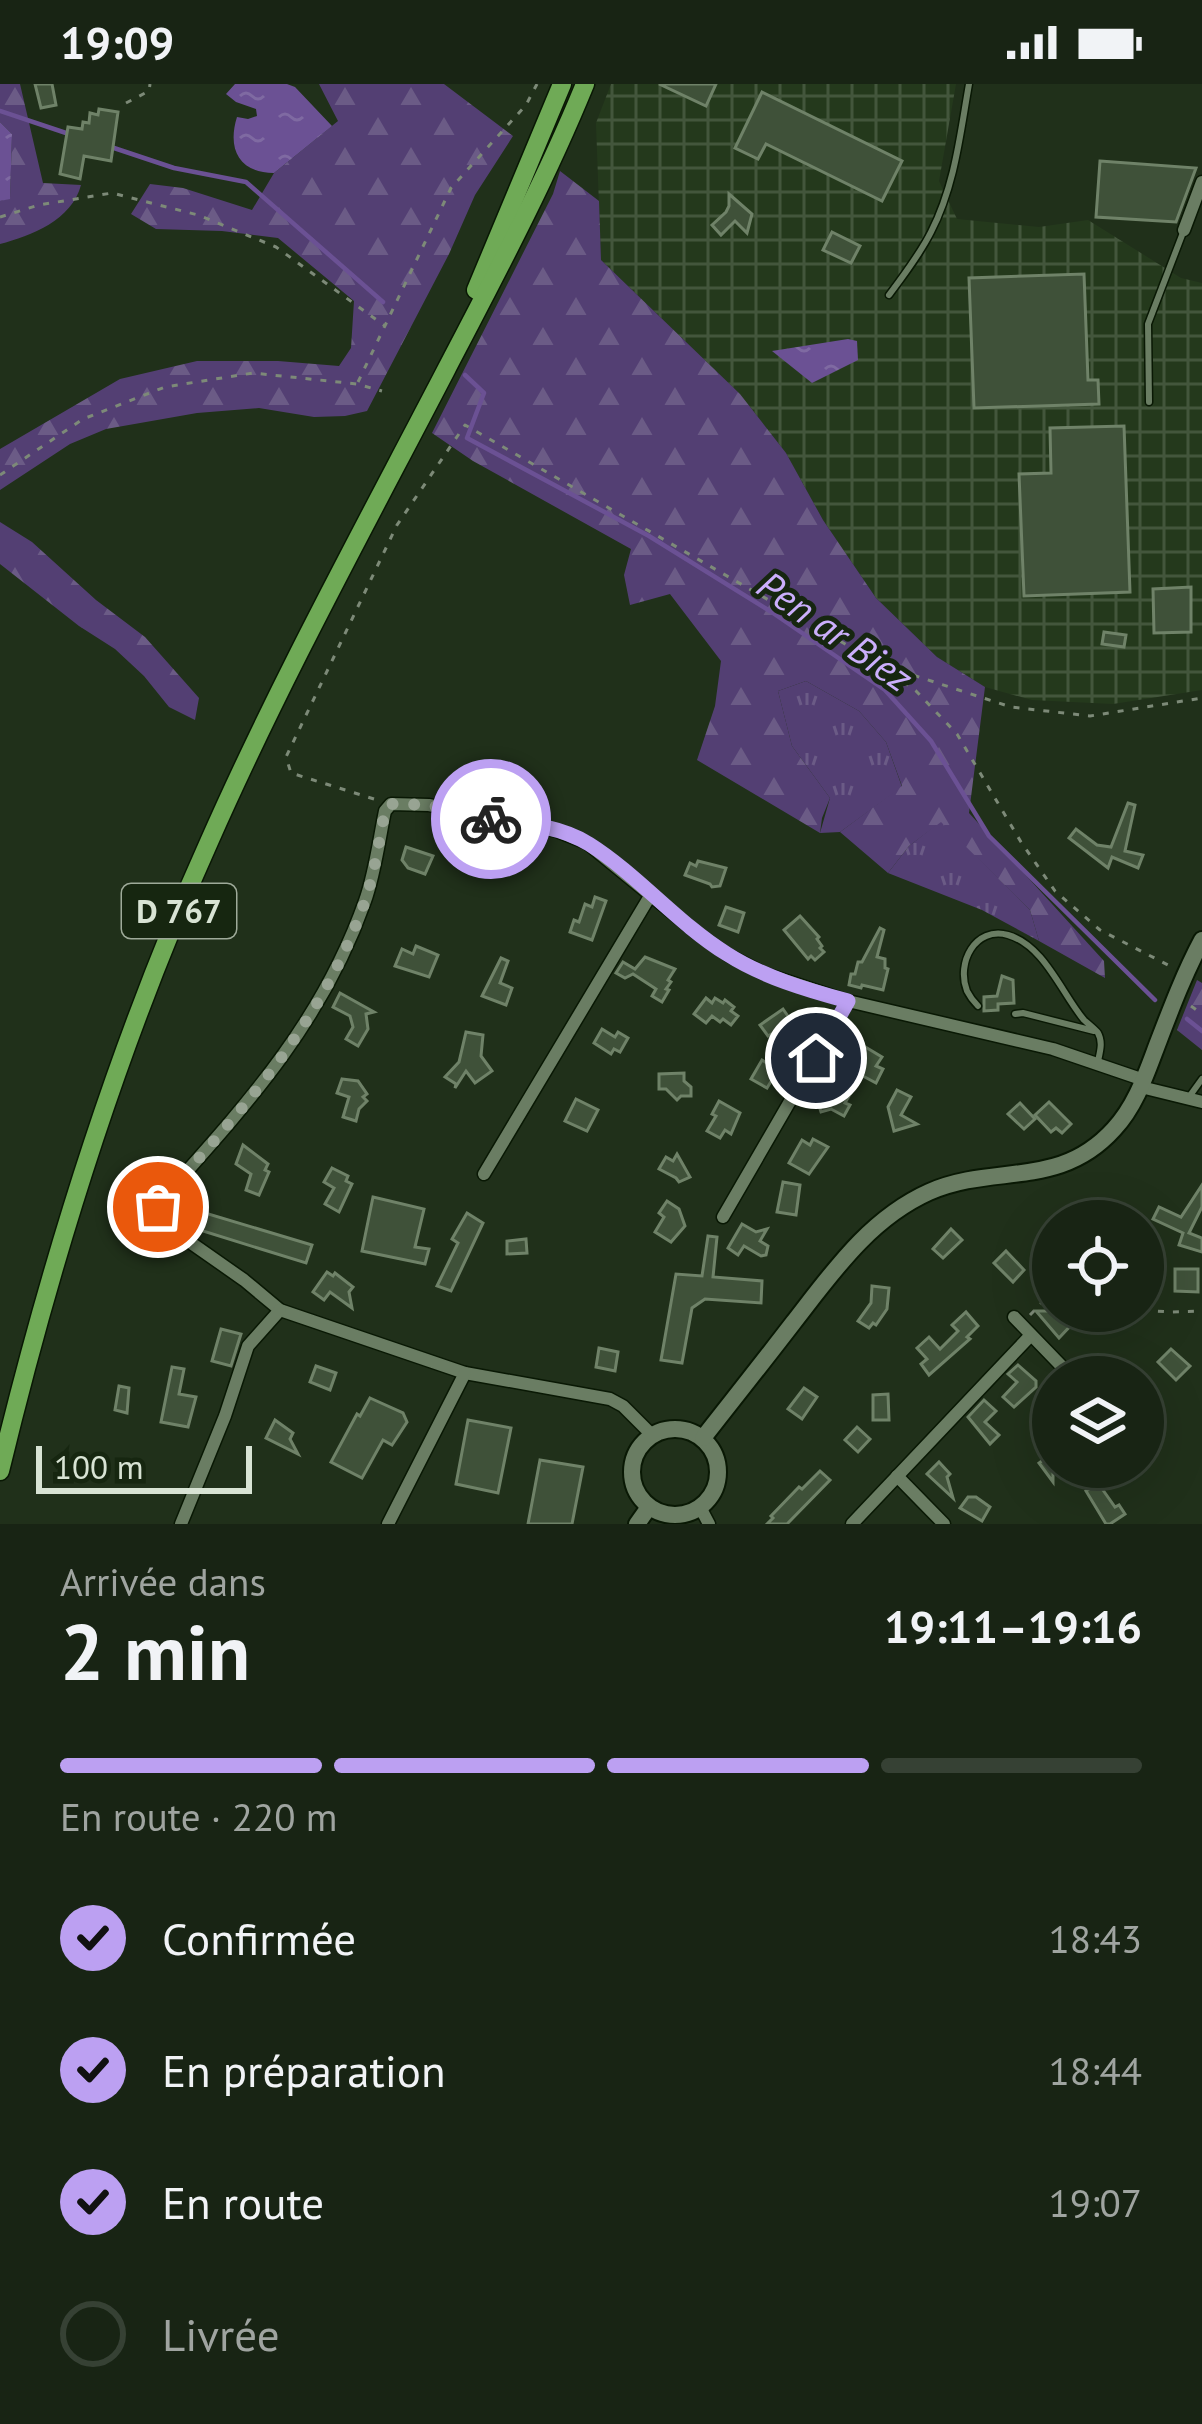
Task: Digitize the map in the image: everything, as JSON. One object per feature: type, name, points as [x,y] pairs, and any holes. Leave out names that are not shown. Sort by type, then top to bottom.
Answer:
[{"type":"main road","name":"D 767","points":[[439,384],[562,84]]},
{"type":"main road","name":"D 767","points":[[0,1471],[72,1204],[165,944],[254,746],[501,265],[585,84]]},
{"type":"main road","points":[[703,1438],[844,1258],[881,1222],[928,1193],[960,1181],[1036,1172],[1077,1158],[1116,1128],[1142,1084],[1202,940]]},
{"type":"main road","points":[[669,1428],[703,1438],[718,1463],[705,1516],[663,1514],[649,1507],[632,1484],[634,1456],[641,1444],[669,1428]]},
{"type":"main road","points":[[637,1524],[649,1507]]},
{"type":"street","points":[[1184,230],[1202,182]]},
{"type":"street","points":[[652,1434],[610,1400],[465,1373],[280,1310],[164,1224],[158,1207],[163,1198],[270,1076],[318,1002],[367,896],[385,811],[391,804],[429,805],[557,831],[586,843],[728,955],[763,973],[848,1001],[1053,1049],[1195,1101],[1202,1118]]},
{"type":"street","points":[[484,1174],[650,896]]},
{"type":"street","points":[[723,1217],[848,1001]]},
{"type":"street","points":[[181,1524],[248,1346],[280,1310]]},
{"type":"street","points":[[852,1524],[1022,1325],[1052,1356]]},
{"type":"street","points":[[388,1524],[465,1373]]},
{"type":"street","points":[[897,1476],[944,1524]]},
{"type":"lane","points":[[889,296],[923,247],[943,206],[956,163],[969,84]]},
{"type":"lane","points":[[1149,402],[1148,324],[1184,230]]},
{"type":"lane","points":[[978,1006],[966,990],[967,955],[983,937],[1011,935],[1043,962],[1097,1032],[1101,1042],[1098,1065]]},
{"type":"lane","points":[[1015,1014],[1023,1012],[1097,1032]]},
{"type":"lane","points":[[1195,1101],[1202,1079]]},
{"type":"path","points":[[127,103],[149,91],[150,84]]},
{"type":"path","points":[[357,384],[451,188],[526,105],[537,84]]},
{"type":"path","points":[[0,217],[40,205],[112,194],[198,215],[276,247],[385,326]]},
{"type":"path","points":[[0,475],[83,419],[164,387],[253,373],[382,391]]},
{"type":"path","points":[[391,804],[291,773],[286,757],[397,524],[465,425],[878,663],[916,691],[957,734],[1055,891],[1100,930],[1171,967]]},
{"type":"path","points":[[878,663],[1011,707],[1090,716],[1202,698]]},
{"type":"path","points":[[1185,1001],[1202,1014]]},
{"type":"path","points":[[1164,1312],[1202,1311]]},
{"type":"path","points":[[1022,1325],[1032,1314]]},
{"type":"shaded area","points":[[611,84],[956,84],[939,181],[957,219],[1039,227],[1088,220],[1181,278],[1202,283],[1202,690],[1113,704],[1032,700],[985,687],[937,657],[876,598],[823,520],[786,453],[740,394],[601,260],[596,123]]},
{"type":"green space","points":[[0,84],[20,84],[43,183],[81,185],[60,217],[0,244],[0,201],[10,198],[12,134],[0,122]]},
{"type":"green space","points":[[319,84],[444,84],[513,136],[475,195],[367,411],[314,417],[259,408],[106,429],[70,444],[0,490],[0,449],[120,379],[197,361],[339,366],[351,348],[354,301],[278,238],[156,229],[131,214],[150,184],[183,188],[252,210],[274,173],[338,121]]},
{"type":"green space","points":[[560,171],[599,201],[601,260],[740,394],[786,453],[823,520],[876,598],[937,657],[985,687],[969,813],[1104,961],[1105,978],[1039,941],[1030,910],[941,822],[909,846],[888,873],[840,832],[902,786],[886,742],[859,711],[806,681],[778,691],[792,746],[830,798],[820,833],[697,760],[715,706],[721,661],[670,594],[630,605],[624,575],[631,549],[432,433],[553,194]]},
{"type":"green space","points":[[0,522],[32,542],[145,637],[199,698],[195,720],[169,707],[115,649],[0,564]]},
{"type":"green space","points":[[806,681],[859,711],[886,742],[902,787],[840,832],[820,833],[830,798],[792,746],[778,691]]},
{"type":"green space","points":[[941,821],[1030,910],[1039,941],[982,910],[888,873],[909,846]]},
{"type":"green space","points":[[1197,980],[1202,983],[1202,1050],[1177,1030]]},
{"type":"water","points":[[235,84],[295,87],[332,126],[274,173],[252,169],[235,149],[234,129],[237,117],[257,116],[256,109],[226,94]]},
{"type":"water","points":[[0,122],[12,134],[10,199],[0,201]]},
{"type":"water","points":[[857,341],[858,360],[812,383],[772,351]]},
{"type":"building","points":[[35,84],[52,84],[56,105],[41,108]]},
{"type":"building","points":[[659,84],[716,84],[706,106]]},
{"type":"building","points":[[762,92],[902,161],[882,201],[766,144],[758,159],[735,148]]},
{"type":"building","points":[[99,109],[118,112],[111,161],[84,156],[80,179],[60,174],[68,127],[82,129],[90,113],[98,115]]},
{"type":"building","points":[[1100,161],[1196,168],[1176,222],[1096,217]]},
{"type":"building","points":[[729,194],[752,214],[747,233],[735,221],[721,235],[712,225],[726,212]]},
{"type":"building","points":[[832,232],[860,246],[851,263],[823,250]]},
{"type":"building","points":[[1084,274],[1088,380],[1098,380],[1099,404],[974,408],[969,278]]},
{"type":"building","points":[[1124,426],[1130,592],[1024,596],[1019,474],[1051,473],[1050,428]]},
{"type":"building","points":[[1191,587],[1191,632],[1154,633],[1153,589]]},
{"type":"building","points":[[1104,632],[1126,635],[1124,647],[1102,644]]},
{"type":"building","points":[[1128,803],[1135,805],[1125,851],[1143,855],[1138,868],[1112,857],[1108,868],[1069,838],[1076,829],[1097,845],[1111,847]]},
{"type":"building","points":[[406,847],[433,856],[425,874],[408,868],[402,860]]},
{"type":"building","points":[[698,861],[726,868],[720,886],[685,875],[690,863],[696,866]]},
{"type":"building","points":[[595,897],[606,901],[592,940],[570,932],[585,904],[592,907]]},
{"type":"building","points":[[726,907],[744,913],[738,932],[719,925]]},
{"type":"building","points":[[800,916],[819,937],[824,952],[815,960],[808,959],[784,930]]},
{"type":"building","points":[[880,928],[884,930],[877,957],[885,959],[888,969],[883,990],[849,985],[851,974]]},
{"type":"building","points":[[416,946],[438,955],[429,977],[395,966],[402,949],[413,954]]},
{"type":"building","points":[[645,957],[675,969],[662,1002],[652,996],[656,989],[633,974],[625,978],[616,973],[623,962],[635,969]]},
{"type":"building","points":[[501,958],[508,961],[500,983],[512,988],[506,1005],[482,996]]},
{"type":"building","points":[[1002,976],[1013,980],[1014,1003],[984,1011],[984,997],[997,996]]},
{"type":"building","points":[[340,993],[374,1012],[366,1014],[368,1029],[358,1046],[346,1039],[353,1027],[350,1016],[333,1007]]},
{"type":"building","points":[[706,998],[712,1003],[715,998],[725,1000],[734,1007],[731,1011],[738,1016],[731,1025],[712,1016],[706,1023],[694,1014]]},
{"type":"building","points":[[783,1009],[792,1022],[768,1036],[760,1025]]},
{"type":"building","points":[[602,1029],[628,1038],[620,1052],[614,1049],[611,1054],[594,1043]]},
{"type":"building","points":[[466,1032],[483,1035],[481,1056],[492,1071],[475,1083],[466,1071],[455,1088],[445,1077],[459,1062]]},
{"type":"building","points":[[852,1039],[882,1057],[876,1066],[883,1069],[876,1083],[861,1075],[845,1103],[850,1105],[844,1116],[831,1109],[821,1112],[817,1100],[825,1097],[835,1080],[830,1077]]},
{"type":"building","points":[[762,1060],[778,1070],[767,1088],[751,1079]]},
{"type":"building","points":[[684,1073],[691,1096],[677,1100],[666,1089],[659,1089],[659,1074]]},
{"type":"building","points":[[342,1079],[358,1081],[367,1094],[356,1121],[343,1117],[349,1097],[337,1093]]},
{"type":"building","points":[[897,1090],[911,1097],[901,1115],[917,1124],[894,1131],[888,1107]]},
{"type":"building","points":[[576,1099],[598,1110],[587,1131],[565,1121]]},
{"type":"building","points":[[719,1101],[740,1113],[731,1134],[725,1130],[720,1138],[707,1131]]},
{"type":"building","points":[[1049,1102],[1071,1124],[1062,1133],[1056,1128],[1051,1132],[1035,1115]]},
{"type":"building","points":[[1020,1103],[1035,1119],[1024,1129],[1008,1114]]},
{"type":"building","points":[[813,1139],[828,1147],[809,1174],[789,1163],[802,1140],[810,1145]]},
{"type":"building","points":[[243,1145],[268,1164],[259,1195],[246,1190],[251,1174],[236,1164]]},
{"type":"building","points":[[677,1154],[690,1177],[679,1182],[659,1169],[666,1157],[673,1161]]},
{"type":"building","points":[[332,1168],[348,1176],[346,1181],[352,1184],[339,1212],[325,1204],[334,1188],[324,1182]]},
{"type":"building","points":[[783,1182],[800,1185],[796,1215],[777,1212]]},
{"type":"building","points":[[1202,1185],[1202,1207],[1189,1233],[1202,1238],[1202,1252],[1179,1245],[1183,1233],[1164,1224],[1164,1209],[1181,1217]]},
{"type":"building","points":[[373,1197],[424,1209],[415,1247],[429,1249],[425,1264],[362,1251]]},
{"type":"building","points":[[667,1201],[679,1209],[685,1226],[671,1242],[655,1232]]},
{"type":"building","points":[[185,1207],[312,1245],[306,1263],[187,1226],[181,1221]]},
{"type":"building","points":[[467,1213],[483,1223],[451,1291],[437,1286],[458,1243],[452,1239]]},
{"type":"building","points":[[742,1224],[756,1232],[767,1229],[760,1241],[768,1246],[766,1255],[744,1246],[738,1255],[728,1248]]},
{"type":"building","points":[[951,1229],[962,1240],[943,1258],[933,1249]]},
{"type":"building","points":[[708,1236],[717,1237],[713,1277],[762,1281],[761,1303],[705,1299],[692,1308],[682,1363],[661,1360],[676,1274],[702,1276]]},
{"type":"building","points":[[526,1239],[527,1253],[507,1254],[507,1241]]},
{"type":"building","points":[[1006,1251],[1024,1270],[1013,1282],[994,1263]]},
{"type":"building","points":[[1175,1269],[1198,1269],[1198,1292],[1175,1291]]},
{"type":"building","points":[[327,1272],[353,1287],[349,1292],[352,1308],[330,1292],[324,1300],[313,1292]]},
{"type":"building","points":[[872,1286],[889,1288],[887,1309],[869,1328],[858,1321],[871,1303]]},
{"type":"building","points":[[966,1312],[978,1326],[929,1375],[921,1364],[927,1359],[917,1348],[929,1337],[940,1349],[958,1331],[952,1325]]},
{"type":"building","points":[[221,1329],[241,1334],[231,1366],[212,1361]]},
{"type":"building","points":[[599,1348],[618,1352],[615,1371],[596,1367]]},
{"type":"building","points":[[1171,1349],[1190,1366],[1176,1380],[1164,1368],[1164,1356]]},
{"type":"building","points":[[1018,1365],[1032,1377],[1032,1391],[1014,1407],[1003,1397],[1017,1382],[1008,1374]]},
{"type":"building","points":[[316,1366],[336,1373],[330,1390],[310,1382]]},
{"type":"building","points":[[172,1367],[184,1369],[179,1394],[196,1397],[188,1427],[161,1422]]},
{"type":"building","points":[[119,1386],[129,1388],[127,1413],[115,1410]]},
{"type":"building","points":[[804,1388],[817,1397],[802,1419],[788,1409]]},
{"type":"building","points":[[888,1394],[889,1420],[873,1420],[873,1395]]},
{"type":"building","points":[[370,1398],[403,1413],[407,1422],[392,1445],[383,1440],[362,1478],[331,1462]]},
{"type":"building","points":[[984,1400],[996,1411],[985,1422],[999,1435],[990,1444],[968,1417]]},
{"type":"building","points":[[275,1420],[293,1433],[290,1439],[298,1454],[266,1438]]},
{"type":"building","points":[[468,1420],[511,1428],[498,1493],[456,1484]]},
{"type":"building","points":[[857,1427],[870,1439],[858,1452],[845,1440]]},
{"type":"building","points":[[540,1460],[583,1467],[572,1524],[528,1524]]},
{"type":"building","points":[[939,1462],[950,1474],[953,1498],[927,1474]]},
{"type":"building","points":[[820,1471],[830,1480],[787,1524],[767,1524],[799,1487]]},
{"type":"building","points":[[1102,1488],[1125,1514],[1106,1524],[1086,1491]]},
{"type":"building","points":[[968,1497],[990,1507],[982,1521],[960,1508]]},
{"type":"waterway","name":"Pen ar Biez","points":[[0,111],[69,134]]},
{"type":"waterway","name":"Pen ar Biez","points":[[108,146],[174,168],[246,182],[383,302]]},
{"type":"waterway","name":"Pen ar Biez","points":[[465,375],[484,393],[467,438],[649,536],[885,690],[931,741],[989,836],[1155,1000]]},
{"type":"waterway","name":"Pen ar Biez","points":[[1187,1019],[1202,1031]]},
{"type":"way so far","points":[[158,1207],[270,1076],[318,1002],[367,896],[385,811],[391,804],[429,805],[491,819]]},
{"type":"route","points":[[491,819],[536,825],[586,843],[728,955],[763,973],[848,1001],[816,1058]]}]
